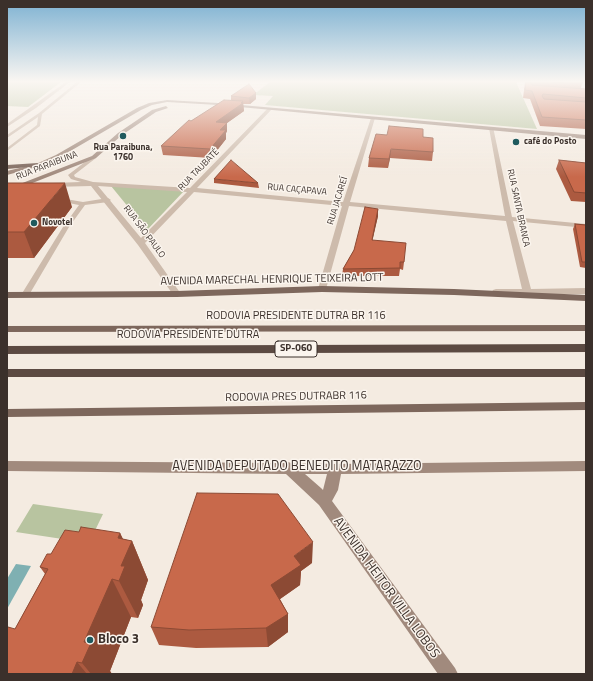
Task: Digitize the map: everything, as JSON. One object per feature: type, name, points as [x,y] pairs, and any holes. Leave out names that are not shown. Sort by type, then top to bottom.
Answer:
[{"type":"highway","name":"RODOVIA PRESIDENTE DUTRA","points":[[7,350],[586,348]]},
{"type":"highway","name":"SP-060","points":[[7,373],[586,373]]},
{"type":"main road","name":"RUA PARAIBUNA","points":[[7,173],[38,165],[75,147],[131,114]]},
{"type":"main road","name":"RUA PARAIBUNA","points":[[7,191],[94,157],[120,134],[150,114]]},
{"type":"main road","points":[[325,114],[586,137]]},
{"type":"main road","points":[[7,167],[38,165]]},
{"type":"main road","name":"AVENIDA MARECHAL HENRIQUE TEIXEIRA LOTT","points":[[7,295],[177,294],[322,289],[454,292]]},
{"type":"main road","points":[[454,292],[586,298]]},
{"type":"main road","name":"RODOVIA PRESIDENTE DUTRA BR 116","points":[[7,329],[586,328]]},
{"type":"main road","name":"RODOVIA PRES DUTRABR 116","points":[[7,414],[586,406]]},
{"type":"main road","name":"AVENIDA DEPUTADO BENEDITO MATARAZZO","points":[[7,466],[335,469],[586,466]]},
{"type":"main road","name":"AVENIDA HEITOR VILLA LOBOS","points":[[287,468],[316,492],[324,501],[449,674]]},
{"type":"main road","points":[[324,501],[331,490],[335,469]]},
{"type":"street","name":"RUA TAUBATÉ","points":[[142,243],[265,114]]},
{"type":"street","name":"RUA JACAREÍ","points":[[322,289],[346,204],[373,118]]},
{"type":"street","name":"RUA SANTA BRANCA","points":[[491,128],[509,219],[527,291]]},
{"type":"street","name":"RUA PARAIBUNA","points":[[93,184],[73,178],[71,175],[94,157]]},
{"type":"street","name":"RUA CAÇAPAVA","points":[[7,191],[42,186],[93,184],[193,190],[586,226]]},
{"type":"street","name":"RUA SÃO PAULO","points":[[93,184],[108,200],[142,243],[177,294]]},
{"type":"street","name":"AVENIDA MARECHAL HENRIQUE TEIXEIRA LOTT","points":[[454,292],[586,290]]},
{"type":"lane","points":[[7,120],[25,114]]},
{"type":"lane","points":[[7,126],[25,114]]},
{"type":"lane","points":[[7,137],[40,114]]},
{"type":"lane","points":[[7,150],[39,125],[40,114]]},
{"type":"lane","points":[[56,200],[83,204],[108,200]]},
{"type":"lane","points":[[25,294],[66,227],[83,204]]},
{"type":"green space","points":[[365,114],[530,114],[537,129]]},
{"type":"green space","points":[[111,186],[184,191],[147,230]]},
{"type":"green space","points":[[33,504],[103,514],[89,543],[16,532]]},
{"type":"water","points":[[16,564],[31,566],[7,609],[7,579]]},
{"type":"building","points":[[202,114],[228,114],[216,122],[227,123],[220,130],[226,130],[210,149],[161,146],[189,120],[191,121]]},
{"type":"building","points":[[541,114],[586,114],[586,120],[542,117]]},
{"type":"building","points":[[389,126],[423,129],[423,137],[433,138],[433,152],[391,149],[389,159],[369,158],[376,134],[387,135]]},
{"type":"building","points":[[231,160],[258,183],[214,179]]},
{"type":"building","points":[[559,160],[586,163],[586,193],[574,192]]},
{"type":"building","points":[[7,183],[65,183],[24,232],[7,232]]},
{"type":"building","points":[[365,207],[378,209],[372,240],[406,243],[404,262],[400,262],[400,268],[343,269],[354,250]]},
{"type":"building","points":[[575,224],[586,225],[586,262],[582,262]]},
{"type":"building","points":[[197,493],[278,494],[313,542],[294,556],[301,565],[271,585],[288,614],[266,628],[189,630],[151,627]]},
{"type":"building","points":[[81,527],[120,533],[118,538],[132,541],[121,566],[125,566],[119,581],[112,579],[84,642],[91,643],[82,663],[77,662],[72,674],[7,674],[8,627],[15,629],[48,569],[40,567],[47,554],[51,554],[65,530],[79,532]]},
{"type":"place","name":"Rua Paraibuna, 1760","points":[[123,136]]},
{"type":"place","name":"café do Posto","points":[[516,142]]},
{"type":"place","name":"Novotel","points":[[34,223]]},
{"type":"place","name":"Bloco 3","points":[[90,640]]}]
